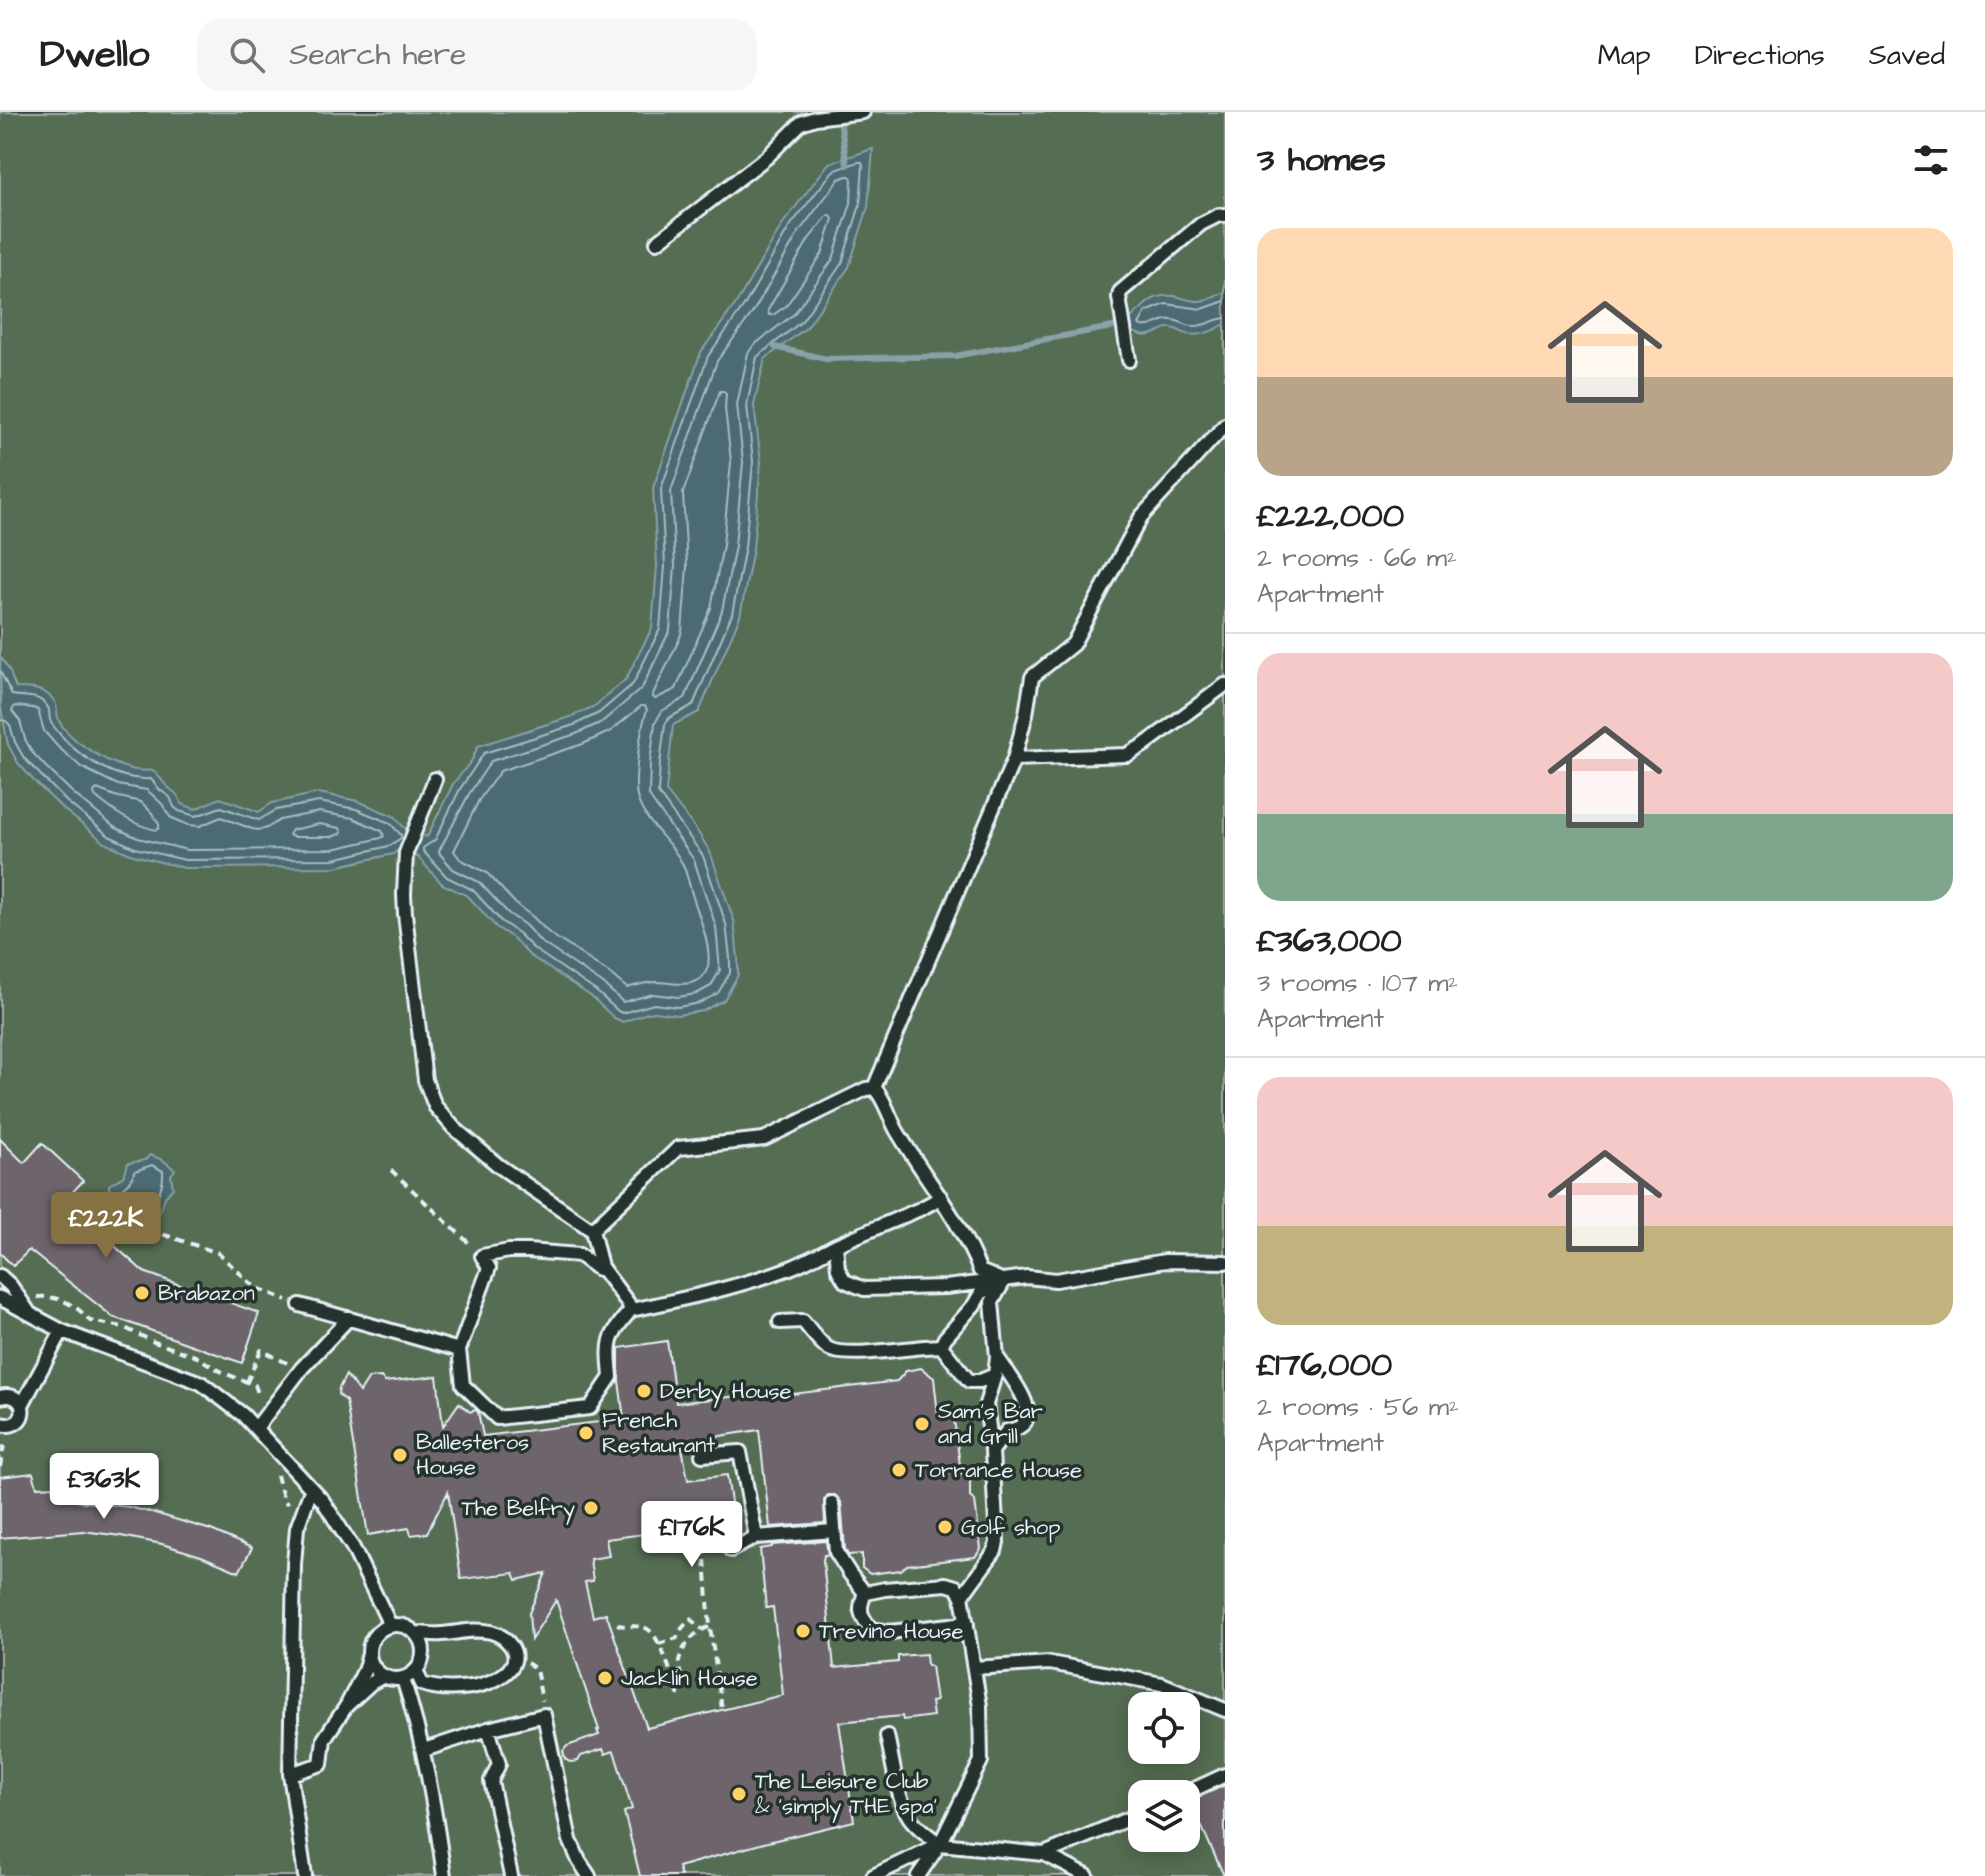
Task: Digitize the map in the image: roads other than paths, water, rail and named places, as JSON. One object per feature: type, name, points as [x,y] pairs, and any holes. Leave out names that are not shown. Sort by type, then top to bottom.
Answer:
[{"type":"lane","points":[[657,242],[735,184],[801,123],[815,118],[863,112]]},
{"type":"lane","points":[[1129,360],[1120,292],[1201,224],[1225,215]]},
{"type":"lane","points":[[874,1088],[1014,759],[1032,677],[1073,644],[1141,517],[1225,425]]},
{"type":"lane","points":[[1014,759],[1127,755],[1225,685]]},
{"type":"lane","points":[[435,779],[406,853],[404,894],[425,1080],[435,1106],[454,1128],[499,1166],[592,1230],[601,1267],[631,1310]]},
{"type":"lane","points":[[579,1255],[592,1230],[678,1148],[764,1139],[866,1089],[874,1088],[881,1094],[892,1122],[963,1234],[980,1271],[1004,1281]]},
{"type":"lane","points":[[601,1267],[598,1269],[579,1255],[509,1251],[482,1256],[489,1268],[459,1350],[463,1385],[497,1418],[590,1408],[611,1377],[608,1345],[616,1327],[631,1310],[678,1300],[792,1267],[920,1209],[940,1196]]},
{"type":"lane","points":[[836,1245],[838,1269],[845,1281],[864,1289],[946,1287],[1027,1277],[1056,1280],[1165,1261],[1225,1262]]},
{"type":"lane","points":[[969,1283],[980,1271]]},
{"type":"lane","points":[[0,1276],[11,1286],[30,1314]]},
{"type":"lane","points":[[941,1346],[966,1314],[1004,1281]]},
{"type":"lane","points":[[962,1596],[995,1551],[997,1542],[986,1404],[997,1357],[986,1297],[969,1283]]},
{"type":"lane","points":[[0,1298],[62,1331],[201,1383],[243,1415],[323,1501],[353,1548],[390,1625]]},
{"type":"lane","points":[[300,1305],[459,1350]]},
{"type":"lane","points":[[256,1428],[302,1368],[349,1318]]},
{"type":"lane","points":[[780,1322],[803,1321],[829,1349],[857,1353],[941,1346]]},
{"type":"lane","points":[[4,1425],[12,1426],[20,1419],[22,1405],[62,1331]]},
{"type":"lane","points":[[439,1343],[464,1333]]},
{"type":"lane","points":[[941,1346],[986,1404]]},
{"type":"lane","points":[[992,1451],[1007,1431],[1023,1424],[1028,1415],[1021,1392],[997,1357]]},
{"type":"lane","points":[[969,1381],[980,1381],[995,1375]]},
{"type":"lane","points":[[0,1397],[14,1397],[22,1405]]},
{"type":"lane","points":[[702,1455],[740,1452],[756,1537]]},
{"type":"lane","points":[[305,1876],[290,1774],[294,1564],[297,1528],[311,1490]]},
{"type":"lane","points":[[832,1503],[836,1552],[865,1593]]},
{"type":"lane","points":[[731,1550],[756,1537],[834,1531]]},
{"type":"lane","points":[[865,1593],[946,1584],[956,1587],[962,1596],[980,1706],[981,1761],[940,1844],[918,1876]]},
{"type":"lane","points":[[865,1593],[861,1617],[871,1629],[890,1632],[967,1623]]},
{"type":"lane","points":[[290,1774],[321,1764],[324,1739],[347,1705],[364,1671],[370,1643],[376,1634],[390,1625],[408,1626],[422,1640],[424,1652],[421,1665],[403,1679],[384,1676],[374,1667],[369,1654]]},
{"type":"lane","points":[[416,1671],[422,1684],[431,1687],[470,1688],[507,1672],[515,1656],[506,1640],[489,1632],[417,1633]]},
{"type":"lane","points":[[974,1668],[1050,1663],[1162,1684],[1225,1710]]},
{"type":"lane","points":[[347,1705],[371,1683],[384,1676]]},
{"type":"lane","points":[[403,1679],[424,1750],[444,1876]]},
{"type":"lane","points":[[424,1750],[544,1715],[570,1840],[589,1876]]},
{"type":"lane","points":[[488,1729],[499,1764],[491,1781],[511,1876]]},
{"type":"lane","points":[[887,1736],[902,1805],[924,1833],[940,1844],[1044,1854],[1087,1876]]},
{"type":"lane","points":[[1200,1787],[1225,1775]]},
{"type":"lane","points":[[1044,1854],[1128,1819]]},
{"type":"lane","points":[[873,1876],[940,1844]]},
{"type":"water","points":[[873,149],[868,207],[849,267],[807,327],[765,359],[754,405],[761,462],[753,549],[740,616],[699,712],[673,725],[666,791],[710,852],[734,921],[738,975],[724,1000],[703,1011],[678,1015],[647,1013],[623,1022],[529,955],[513,938],[496,927],[468,896],[442,884],[418,857],[400,849],[393,854],[335,867],[184,868],[133,855],[105,843],[62,808],[18,763],[8,745],[1,708],[0,656],[16,688],[40,691],[52,698],[59,721],[75,739],[114,763],[140,771],[151,770],[182,804],[195,809],[220,798],[259,812],[272,803],[319,793],[358,801],[396,817],[403,827],[427,837],[453,784],[472,760],[478,746],[595,706],[626,679],[652,628],[657,566],[653,488],[701,352],[737,302],[784,222],[829,163]]},
{"type":"water","points":[[1225,293],[1225,324],[1212,331],[1192,335],[1168,328],[1146,336],[1131,331],[1129,319],[1159,297],[1174,296],[1200,301]]},
{"type":"water","points":[[150,1155],[163,1160],[175,1170],[171,1175],[173,1188],[165,1197],[159,1214],[152,1218],[118,1203],[109,1185],[123,1176],[128,1163],[145,1160]]},
{"type":"waterway","points":[[839,113],[847,165]]},
{"type":"waterway","points":[[775,347],[826,359],[955,356],[1123,325]]},
{"type":"place","name":"Brabazon","points":[[142,1293]]},
{"type":"place","name":"Derby House","points":[[644,1391]]},
{"type":"place","name":"Sam's Bar and Grill","points":[[922,1424]]},
{"type":"place","name":"French Restaurant","points":[[586,1433]]},
{"type":"place","name":"Ballesteros House","points":[[400,1455]]},
{"type":"place","name":"Torrance House","points":[[899,1470]]},
{"type":"place","name":"The Belfry","points":[[591,1508]]},
{"type":"place","name":"Golf shop","points":[[945,1527]]},
{"type":"place","name":"Trevino House","points":[[803,1631]]},
{"type":"place","name":"Jacklin House","points":[[605,1678]]},
{"type":"place","name":"The Leisure Club & 'simply THE spa'","points":[[739,1794]]}]
